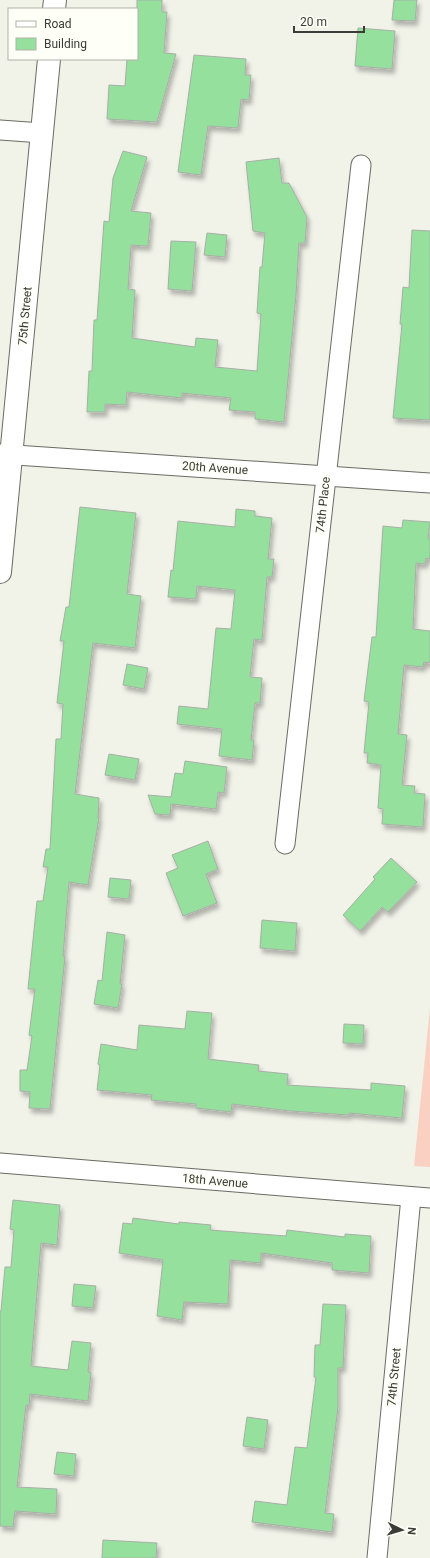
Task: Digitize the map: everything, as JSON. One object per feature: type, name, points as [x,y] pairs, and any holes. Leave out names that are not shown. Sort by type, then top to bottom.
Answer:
[{"type":"street","name":"75th Street","points":[[0,572],[6,454],[49,60]]},
{"type":"street","points":[[0,130],[42,133]]},
{"type":"street","name":"74th Place","points":[[285,844],[361,165]]},
{"type":"street","name":"20th Avenue","points":[[6,454],[430,483]]},
{"type":"street","name":"18th Avenue","points":[[0,1163],[430,1198]]},
{"type":"street","name":"74th Street","points":[[377,1558],[411,1197]]},
{"type":"shaded area","points":[[430,1008],[430,1167],[414,1166]]},
{"type":"building","points":[[137,0],[162,0],[162,12],[167,12],[164,53],[176,54],[157,122],[107,119],[109,85],[125,86],[127,60],[138,60]]},
{"type":"building","points":[[394,0],[417,0],[415,21],[392,20]]},
{"type":"building","points":[[358,28],[395,31],[392,69],[355,66]]},
{"type":"building","points":[[194,55],[246,59],[245,75],[251,75],[249,100],[241,99],[238,128],[208,126],[201,175],[178,172]]},
{"type":"building","points":[[123,151],[147,157],[131,211],[151,213],[148,246],[131,245],[128,289],[135,290],[132,338],[195,347],[196,338],[218,340],[215,367],[257,371],[261,314],[257,313],[260,267],[262,267],[265,233],[253,231],[246,162],[279,158],[282,183],[289,183],[307,217],[305,243],[299,243],[296,295],[284,422],[255,419],[255,412],[229,410],[231,398],[182,393],[182,398],[127,392],[126,405],[105,404],[105,412],[87,412],[89,371],[92,371],[94,320],[97,320],[104,221],[109,222],[113,178]]},
{"type":"building","points":[[412,230],[430,231],[430,420],[393,418],[402,324],[400,324],[403,287],[409,288]]},
{"type":"building","points":[[207,233],[227,235],[225,257],[204,255]]},
{"type":"building","points":[[171,241],[196,242],[192,291],[168,289]]},
{"type":"building","points":[[80,507],[136,513],[127,594],[141,596],[135,648],[93,643],[75,794],[99,798],[99,818],[88,885],[69,882],[63,956],[65,956],[50,1109],[29,1108],[30,1092],[20,1091],[20,1070],[27,1070],[32,1036],[29,1035],[35,989],[28,989],[37,901],[43,901],[48,867],[43,867],[46,849],[50,849],[56,739],[61,739],[63,704],[57,703],[64,641],[60,641],[66,607],[69,607]]},
{"type":"building","points":[[236,509],[255,511],[255,516],[272,518],[268,559],[274,559],[272,577],[267,577],[262,640],[254,639],[250,677],[262,678],[260,703],[255,703],[251,740],[254,740],[252,760],[219,756],[222,729],[177,724],[179,706],[208,709],[216,628],[231,629],[235,590],[197,586],[196,599],[168,597],[171,570],[173,571],[178,521],[235,527]]},
{"type":"building","points":[[403,520],[430,522],[428,538],[430,539],[430,559],[426,558],[425,564],[416,563],[413,629],[430,631],[430,663],[424,662],[423,667],[404,665],[398,734],[407,735],[402,785],[415,786],[414,793],[425,794],[423,827],[382,824],[383,809],[378,808],[381,765],[367,763],[368,753],[364,753],[369,702],[364,701],[372,637],[376,637],[383,526],[402,528]]},
{"type":"building","points":[[127,664],[148,668],[144,689],[123,685]]},
{"type":"building","points":[[109,754],[139,759],[135,780],[105,775]]},
{"type":"building","points":[[185,761],[227,767],[224,793],[218,792],[216,809],[171,804],[170,815],[155,814],[148,795],[171,797],[175,773],[183,774]]},
{"type":"building","points":[[208,841],[218,869],[206,874],[217,903],[183,916],[166,873],[178,868],[172,855]]},
{"type":"building","points":[[391,858],[417,882],[388,912],[382,907],[360,931],[343,915],[375,879],[373,877]]},
{"type":"building","points":[[110,878],[131,880],[129,899],[108,897]]},
{"type":"building","points":[[262,920],[297,923],[295,951],[260,948]]},
{"type":"building","points":[[107,932],[125,935],[120,984],[122,984],[118,1008],[94,1004],[98,980],[102,981]]},
{"type":"building","points":[[187,1011],[212,1013],[208,1059],[259,1065],[258,1071],[288,1074],[287,1085],[371,1090],[371,1083],[405,1086],[402,1118],[349,1113],[349,1115],[291,1111],[232,1104],[231,1112],[196,1108],[196,1104],[151,1100],[152,1095],[97,1090],[100,1065],[98,1064],[101,1044],[137,1050],[139,1025],[185,1029]]},
{"type":"building","points":[[344,1024],[364,1025],[363,1044],[343,1043]]},
{"type":"building","points":[[13,1200],[60,1205],[57,1245],[41,1243],[31,1366],[68,1370],[72,1341],[91,1343],[88,1372],[91,1373],[88,1401],[30,1394],[29,1406],[26,1405],[17,1487],[57,1489],[56,1514],[15,1511],[13,1527],[0,1526],[0,1311],[5,1267],[11,1267],[14,1230],[10,1229]]},
{"type":"building","points":[[133,1218],[179,1224],[179,1222],[211,1225],[210,1230],[286,1236],[287,1230],[345,1237],[345,1234],[371,1236],[369,1273],[332,1270],[332,1263],[261,1253],[261,1263],[230,1260],[228,1304],[184,1302],[182,1320],[157,1316],[163,1260],[119,1253],[123,1223],[132,1224]]},
{"type":"building","points":[[74,1284],[96,1286],[93,1308],[72,1306]]},
{"type":"building","points":[[323,1304],[346,1305],[343,1368],[338,1368],[338,1407],[325,1513],[334,1514],[332,1532],[252,1522],[255,1501],[287,1505],[295,1447],[307,1448],[316,1377],[314,1377],[315,1345],[320,1345]]},
{"type":"building","points":[[247,1417],[268,1420],[264,1449],[243,1446]]},
{"type":"building","points":[[57,1452],[76,1454],[74,1476],[54,1474]]},
{"type":"building","points":[[103,1540],[157,1543],[156,1558],[102,1558]]}]
